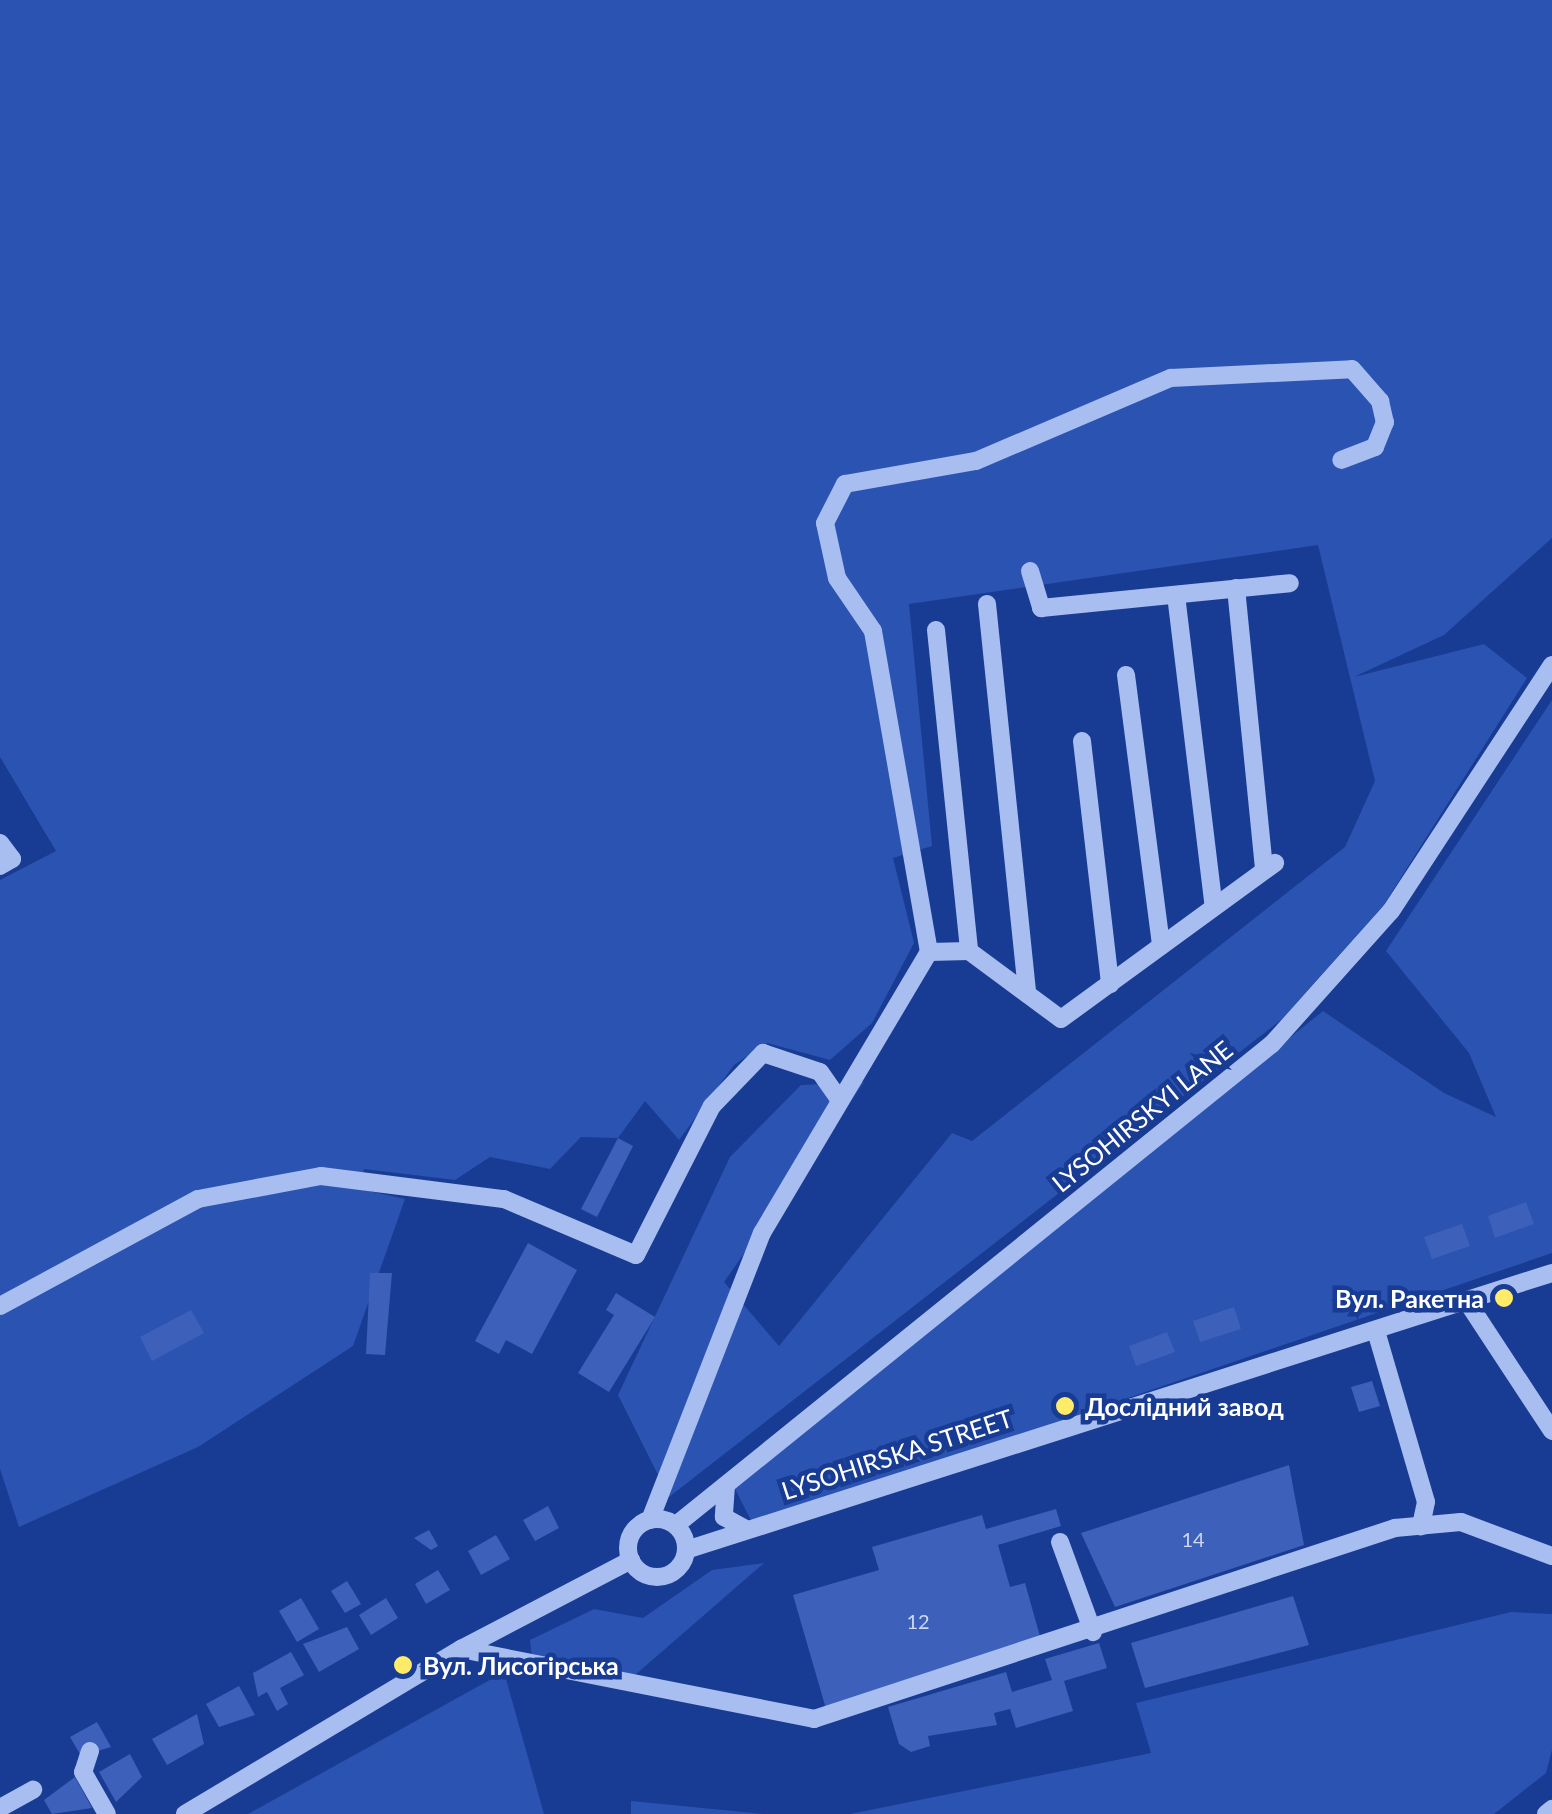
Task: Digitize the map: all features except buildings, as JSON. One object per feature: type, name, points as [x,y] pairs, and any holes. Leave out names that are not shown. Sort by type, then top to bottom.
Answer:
[{"type":"street","points":[[631,1560],[630,1538],[650,1520],[762,1233],[929,952],[873,631],[837,578],[825,522],[845,484],[976,461],[1171,378],[1352,368],[1380,401],[1385,422],[1375,447],[1341,460]]},
{"type":"street","points":[[1030,571],[1041,608],[1290,584]]},
{"type":"street","points":[[929,952],[970,951],[1061,1019],[1270,867],[1236,588]]},
{"type":"street","points":[[1176,595],[1214,908]]},
{"type":"street","points":[[987,604],[1027,994]]},
{"type":"street","points":[[936,630],[970,951]]},
{"type":"street","name":"LYSOHIRSKYI LANE","points":[[676,1525],[1272,1044],[1391,911],[1552,665]]},
{"type":"street","points":[[1126,675],[1161,946]]},
{"type":"street","points":[[1082,742],[1110,984]]},
{"type":"street","points":[[0,843],[12,860],[0,866]]},
{"type":"street","points":[[0,1306],[198,1199],[321,1176],[504,1199],[636,1255],[712,1106],[751,1062],[763,1053],[796,1060],[820,1072],[840,1101]]},
{"type":"street","name":"LYSOHIRSKA STREET","points":[[686,1550],[1552,1274]]},
{"type":"street","points":[[1468,1303],[1552,1431]]},
{"type":"street","points":[[1376,1331],[1426,1502],[1421,1526]]},
{"type":"street","points":[[726,1484],[724,1516],[746,1528]]},
{"type":"street","points":[[631,1560],[658,1577],[686,1550],[676,1525],[650,1520]]},
{"type":"street","points":[[461,1649],[814,1718],[1421,1526],[1475,1526],[1552,1556]]},
{"type":"street","points":[[1060,1542],[1092,1632]]},
{"type":"street","points":[[184,1814],[461,1649],[631,1560]]},
{"type":"street","points":[[90,1751],[82,1772],[107,1814]]},
{"type":"street","points":[[0,1808],[32,1790]]},
{"type":"street","points":[[1546,1814],[1552,1809]]},
{"type":"shaded area","points":[[0,0],[1552,0],[1552,538],[1444,635],[1354,677],[1484,644],[1527,678],[1383,906],[1281,1020],[669,1497],[618,1395],[730,1157],[801,1085],[864,1082],[724,1282],[779,1346],[952,1133],[972,1141],[1345,847],[1375,781],[1318,545],[909,604],[932,846],[893,858],[914,943],[872,1023],[830,1060],[767,1043],[734,1065],[679,1140],[645,1101],[618,1138],[581,1137],[550,1169],[490,1157],[455,1180],[364,1169],[360,1189],[405,1199],[353,1346],[198,1447],[19,1527],[0,1469],[0,880],[56,851],[0,757]]},
{"type":"shaded area","points":[[1552,700],[1552,1253],[754,1526],[734,1487],[1323,1011],[1444,1093],[1496,1117],[1469,1053],[1386,951]]},
{"type":"shaded area","points":[[764,1563],[634,1676],[532,1659],[530,1640],[594,1609],[643,1618],[712,1570]]},
{"type":"shaded area","points":[[1511,1612],[1552,1614],[1552,1750],[1546,1773],[1494,1814],[850,1814],[1151,1753],[1136,1703]]},
{"type":"shaded area","points":[[504,1672],[544,1814],[248,1814]]},
{"type":"shaded area","points":[[631,1801],[765,1814],[631,1814]]},
{"type":"place","name":"Вул. Ракетна","points":[[1504,1298]]},
{"type":"place","name":"Дослідний завод","points":[[1065,1406]]},
{"type":"place","name":"Вул. Лисогірська","points":[[403,1665]]}]
